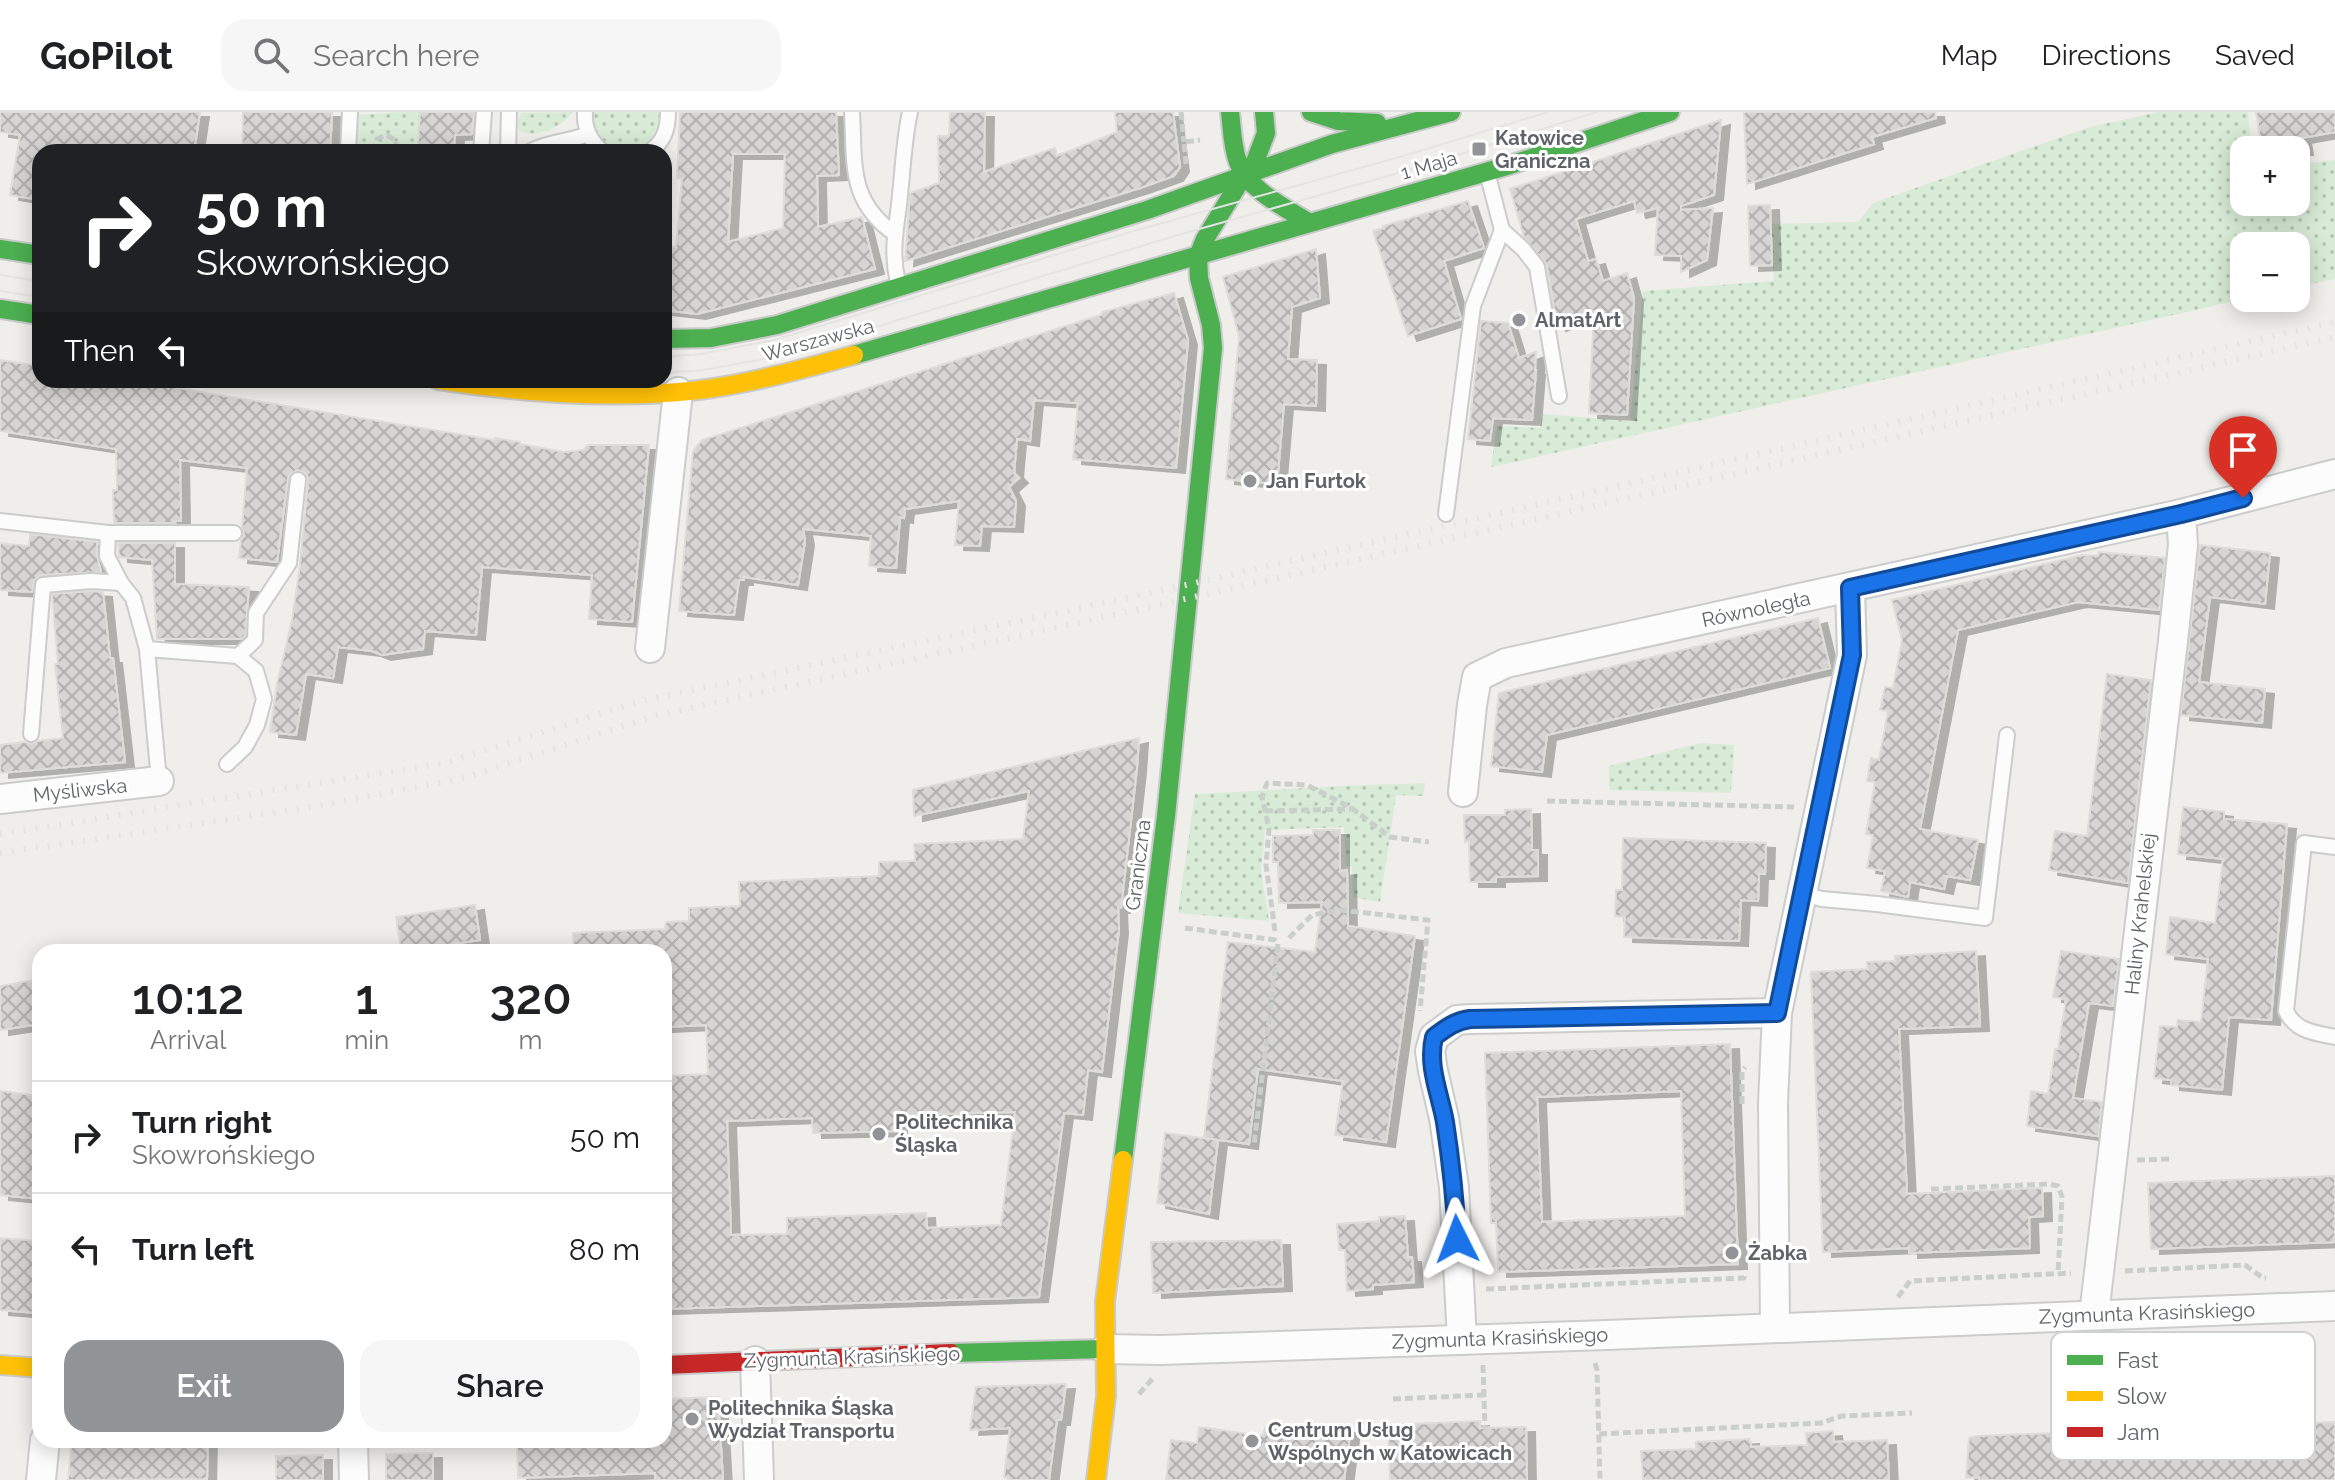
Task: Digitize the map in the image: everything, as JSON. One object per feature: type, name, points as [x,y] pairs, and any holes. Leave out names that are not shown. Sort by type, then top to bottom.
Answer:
[{"type":"street","points":[[1230,112],[1235,153],[1244,175],[1308,222]]},
{"type":"street","points":[[1193,251],[1205,239],[1255,162],[1266,133],[1264,112]]},
{"type":"street","points":[[1311,112],[1338,121],[1401,119],[1451,112]]},
{"type":"street","name":"1 Maja","points":[[1193,251],[1486,172],[1670,112]]},
{"type":"street","points":[[1244,175],[1401,119]]},
{"type":"street","name":"Warszawska","points":[[672,339],[711,338],[777,325],[1147,210],[1244,175]]},
{"type":"street","points":[[1147,210],[1164,222]]},
{"type":"street","points":[[0,249],[32,254]]},
{"type":"street","name":"Warszawska","points":[[510,388],[555,393],[678,392],[790,372],[1193,251]]},
{"type":"street","name":"Graniczna","points":[[1096,1480],[1106,1396],[1105,1302],[1167,802],[1213,348],[1211,325],[1193,251]]},
{"type":"street","points":[[0,309],[32,314]]},
{"type":"street","points":[[650,648],[678,392]]},
{"type":"street","name":"Równoległa","points":[[1463,792],[1477,677],[1506,663],[2181,514],[2335,474]]},
{"type":"street","name":"Haliny Krahelskiej","points":[[2094,1315],[2176,613],[2183,545],[2181,514]]},
{"type":"street","points":[[1775,1327],[1773,1103],[1777,1013],[1852,655],[1850,588]]},
{"type":"street","name":"Myśliwska","points":[[0,799],[159,781]]},
{"type":"street","points":[[1472,1348],[1454,1187],[1430,1051],[1434,1037],[1457,1020],[1470,1019],[1777,1013]]},
{"type":"street","name":"Zygmunta Krasińskiego","points":[[672,1365],[1048,1349],[1472,1348],[1775,1327],[2335,1306]]},
{"type":"street","points":[[755,1361],[759,1480]]},
{"type":"street","points":[[0,1365],[32,1367]]},
{"type":"street","points":[[41,1480],[44,1448]]},
{"type":"street","points":[[353,1448],[354,1480]]},
{"type":"lane","points":[[348,144],[350,112]]},
{"type":"lane","points":[[482,144],[484,112]]},
{"type":"lane","points":[[508,144],[509,112]]},
{"type":"lane","points":[[585,112],[588,134],[594,144]]},
{"type":"lane","points":[[656,144],[668,125],[668,112]]},
{"type":"lane","points":[[852,112],[859,193],[872,215],[895,234]]},
{"type":"lane","points":[[899,287],[892,254],[910,112]]},
{"type":"lane","points":[[555,144],[588,134]]},
{"type":"lane","points":[[1446,514],[1473,306],[1502,230],[1486,172]]},
{"type":"lane","points":[[1502,230],[1537,267],[1559,396]]},
{"type":"lane","points":[[238,656],[255,640],[256,613],[289,563],[298,480]]},
{"type":"lane","points":[[0,521],[108,533],[234,533]]},
{"type":"lane","points":[[108,533],[107,556],[133,598],[147,649],[159,781]]},
{"type":"lane","points":[[31,734],[43,585],[91,581],[121,583]]},
{"type":"lane","points":[[147,649],[238,656],[256,671],[264,699],[257,725],[245,747],[227,764]]},
{"type":"lane","points":[[1802,894],[1985,918],[2007,735]]},
{"type":"lane","points":[[2335,847],[2304,843],[2286,1011],[2291,1022],[2305,1030],[2335,1037]]},
{"type":"path","points":[[1181,112],[1184,142]]},
{"type":"path","points":[[376,144],[377,139],[387,135],[396,144]]},
{"type":"path","points":[[1275,931],[1266,865],[1269,829],[1262,797],[1267,783],[1307,785],[1353,809],[1390,837],[1429,842]]},
{"type":"path","points":[[1547,801],[1803,808]]},
{"type":"path","points":[[1265,811],[1353,809]]},
{"type":"path","points":[[1289,938],[1312,915],[1341,910],[1428,920],[1418,1020]]},
{"type":"path","points":[[1172,927],[1275,940],[1278,943],[1254,1145]]},
{"type":"path","points":[[1742,1119],[1742,1072],[1750,1062]]},
{"type":"path","points":[[2128,1160],[2172,1159]]},
{"type":"path","points":[[1931,1189],[2058,1186],[2062,1197],[2058,1274]]},
{"type":"path","points":[[1476,1289],[1744,1278],[1744,1262]]},
{"type":"path","points":[[1898,1297],[1910,1281],[2245,1265],[2263,1278],[2277,1278]]},
{"type":"path","points":[[1472,1348],[1484,1395],[1485,1428]]},
{"type":"path","points":[[1590,1357],[1597,1370],[1600,1480]]},
{"type":"path","points":[[1393,1399],[1484,1395]]},
{"type":"path","points":[[1599,1434],[1821,1423],[1842,1416],[1912,1413]]},
{"type":"green space","points":[[427,112],[427,135],[417,135],[416,144],[356,144],[358,115]]},
{"type":"green space","points":[[573,112],[556,127],[543,132],[520,132],[516,126],[521,113]]},
{"type":"green space","points":[[591,112],[659,112],[657,129],[645,144],[607,144],[594,129]]},
{"type":"green space","points":[[2159,112],[2248,112],[2250,136],[2230,136],[2230,216],[2310,216],[2310,163],[2335,160],[2335,279],[2310,284],[2310,232],[2230,232],[2230,302],[1491,467],[1497,426],[1540,428],[1543,414],[1630,421],[1643,291],[1774,281],[1771,224],[1858,222],[1873,203],[2090,127]]},
{"type":"green space","points":[[1701,743],[1734,745],[1731,793],[1609,790],[1609,766]]},
{"type":"green space","points":[[1425,783],[1423,796],[1396,795],[1380,902],[1353,897],[1352,866],[1346,866],[1344,827],[1265,830],[1261,871],[1269,921],[1178,913],[1195,794]]},
{"type":"building","points":[[0,112],[200,112],[195,144],[32,144],[32,199],[10,195],[20,135],[0,132]]},
{"type":"building","points":[[243,112],[332,112],[330,144],[242,144]]},
{"type":"building","points":[[420,112],[474,112],[472,134],[455,135],[454,144],[418,144]]},
{"type":"building","points":[[680,112],[836,112],[839,175],[817,176],[818,227],[862,217],[875,269],[697,314],[672,311],[672,246],[676,247],[682,179],[677,178]],"holes":[[[733,154],[785,154],[783,228],[728,242]]]},
{"type":"building","points":[[950,112],[985,112],[984,172],[1055,148],[1057,156],[1117,132],[1115,112],[1173,112],[1180,167],[1174,176],[1140,188],[905,261],[910,193],[939,183],[938,136],[949,136]]},
{"type":"building","points":[[1744,112],[1935,112],[1936,118],[1872,137],[1874,144],[1747,184]]},
{"type":"building","points":[[2256,112],[2335,112],[2335,132],[2310,137],[2260,136]]},
{"type":"building","points":[[1721,120],[1714,195],[1681,206],[1681,210],[1713,208],[1707,260],[1681,272],[1681,256],[1655,255],[1658,208],[1637,213],[1634,201],[1576,219],[1588,261],[1596,259],[1603,281],[1627,273],[1634,298],[1627,415],[1589,413],[1594,311],[1557,326],[1547,265],[1524,237],[1510,189]]},
{"type":"building","points":[[1468,201],[1484,248],[1444,261],[1461,319],[1408,336],[1373,231]]},
{"type":"building","points":[[1770,205],[1772,265],[1750,266],[1748,206]]},
{"type":"building","points":[[1316,249],[1320,298],[1292,307],[1288,359],[1317,360],[1316,406],[1284,404],[1277,484],[1226,479],[1239,336],[1223,277]]},
{"type":"building","points":[[1174,293],[1188,340],[1176,468],[1073,459],[1078,403],[1034,400],[1030,441],[1017,439],[1014,473],[1019,478],[1009,487],[1016,501],[1014,527],[982,526],[980,546],[955,545],[959,501],[905,509],[904,518],[900,517],[896,568],[869,566],[871,536],[803,529],[805,541],[798,585],[744,577],[744,580],[739,580],[734,615],[679,611],[693,451],[702,440],[1101,315],[1102,312]]},
{"type":"building","points":[[1481,321],[1508,323],[1519,358],[1536,352],[1532,420],[1493,418],[1490,441],[1468,439]]},
{"type":"building","points":[[0,360],[32,365],[32,388],[177,388],[520,442],[564,452],[583,450],[588,445],[649,445],[632,622],[589,619],[592,575],[482,567],[476,635],[425,631],[423,649],[382,655],[338,647],[333,678],[306,674],[296,735],[270,732],[300,565],[307,475],[298,470],[288,478],[277,562],[239,558],[244,534],[247,468],[180,460],[181,521],[114,523],[116,449],[0,431]]},
{"type":"building","points":[[30,534],[97,542],[101,572],[41,575],[34,580],[32,592],[0,590],[0,543],[29,546]]},
{"type":"building","points":[[118,543],[175,543],[175,584],[249,587],[245,636],[241,639],[157,639],[152,560],[119,557]]},
{"type":"building","points":[[2200,545],[2270,553],[2265,604],[2210,597],[2199,682],[2265,689],[2262,723],[2181,715]]},
{"type":"building","points":[[2099,552],[2165,558],[2159,610],[2078,602],[1958,630],[1920,829],[1978,840],[1970,880],[1947,876],[1944,889],[1910,882],[1908,897],[1881,891],[1885,871],[1867,868],[1873,835],[1866,834],[1875,782],[1867,781],[1871,758],[1879,760],[1888,711],[1880,710],[1885,687],[1893,688],[1902,640],[1892,600],[2083,555],[2098,556]]},
{"type":"building","points":[[103,592],[125,762],[0,773],[0,745],[31,744],[63,738],[52,594]]},
{"type":"building","points":[[1818,618],[1830,668],[1547,735],[1542,772],[1491,766],[1499,693]]},
{"type":"building","points":[[2107,674],[2151,680],[2128,883],[2049,870],[2055,831],[2087,836]]},
{"type":"building","name":"Politechnika Śląska","points":[[1139,738],[1102,1072],[1088,1070],[1083,1115],[1064,1113],[1039,1297],[672,1309],[672,1076],[708,1074],[706,1025],[672,1027],[672,944],[574,944],[573,933],[665,929],[666,922],[689,921],[689,908],[740,906],[739,882],[879,876],[879,862],[915,861],[914,844],[1023,839],[1029,791],[914,816],[913,790]],"holes":[[[1015,1112],[1001,1225],[927,1228],[926,1213],[787,1218],[787,1234],[731,1235],[727,1121],[812,1118],[813,1133],[898,1131],[898,1115]]]},
{"type":"building","points":[[2183,807],[2224,812],[2224,819],[2287,824],[2271,1020],[2229,1017],[2222,1090],[2171,1085],[2171,1080],[2154,1078],[2160,1026],[2177,1027],[2178,1020],[2201,1022],[2208,959],[2166,954],[2170,917],[2215,923],[2223,859],[2178,854]]},
{"type":"building","points":[[1531,809],[1532,850],[1538,850],[1538,876],[1496,877],[1496,882],[1470,882],[1469,841],[1465,842],[1464,815],[1505,815],[1505,810]]},
{"type":"building","points":[[1313,830],[1340,830],[1340,871],[1347,870],[1348,926],[1415,936],[1386,1142],[1335,1135],[1343,1081],[1258,1069],[1249,1144],[1204,1138],[1228,942],[1315,952],[1322,902],[1279,903],[1278,862],[1273,862],[1273,836],[1313,835]]},
{"type":"building","points":[[1623,838],[1766,843],[1765,874],[1759,874],[1758,901],[1741,900],[1739,941],[1624,937],[1625,917],[1615,916],[1616,890],[1622,890]]},
{"type":"building","points":[[475,905],[480,940],[454,944],[400,944],[396,917]]},
{"type":"building","points":[[1976,951],[1980,1026],[1899,1029],[1907,1194],[2042,1188],[2043,1216],[2029,1217],[2030,1248],[1909,1253],[1909,1248],[1823,1252],[1811,972],[1868,969],[1867,962],[1895,961],[1895,956]]},
{"type":"building","points":[[2061,951],[2119,959],[2113,1006],[2089,1003],[2073,1098],[2102,1102],[2098,1136],[2027,1126],[2031,1091],[2048,1094],[2055,1049],[2058,1049],[2066,999],[2053,997]]},
{"type":"building","points":[[32,980],[32,1025],[0,1030],[0,986]]},
{"type":"building","points":[[1730,1044],[1738,1264],[1498,1272],[1496,1223],[1491,1223],[1485,1053]],"holes":[[[1681,1091],[1685,1216],[1542,1222],[1537,1097]]]},
{"type":"building","points":[[0,1091],[32,1095],[32,1198],[0,1195]]},
{"type":"building","points":[[1165,1133],[1218,1140],[1209,1214],[1157,1203]]},
{"type":"building","points":[[2335,1176],[2335,1242],[2151,1249],[2148,1183]]},
{"type":"building","points":[[1405,1216],[1408,1257],[1412,1257],[1414,1282],[1373,1285],[1373,1289],[1347,1291],[1345,1250],[1339,1250],[1337,1224]]},
{"type":"building","points":[[0,1238],[32,1240],[32,1313],[0,1310]]},
{"type":"building","points":[[1281,1240],[1283,1286],[1153,1293],[1151,1242]]},
{"type":"building","points":[[1066,1384],[1061,1420],[1057,1420],[1049,1480],[1008,1480],[1004,1477],[1010,1428],[970,1430],[976,1387]]},
{"type":"building","name":"Politechnika Śląska Wydział Transportu","points":[[718,1397],[723,1480],[655,1480],[655,1473],[518,1478],[517,1448],[672,1448],[672,1399]]},
{"type":"building","points":[[1480,1421],[1480,1428],[1526,1427],[1527,1480],[1390,1480],[1388,1425]]},
{"type":"building","points":[[2335,1422],[2335,1480],[1966,1478],[1969,1438],[1977,1436],[2051,1433],[2051,1460],[2315,1460],[2315,1423]]},
{"type":"building","points":[[1199,1427],[1263,1436],[1265,1428],[1351,1428],[1344,1480],[1166,1480],[1171,1440],[1197,1443]]},
{"type":"building","points":[[1833,1431],[1834,1442],[1887,1440],[1889,1480],[1643,1480],[1641,1451],[1696,1449],[1696,1442],[1750,1439],[1751,1447],[1807,1445],[1806,1433]]},
{"type":"building","points":[[71,1448],[208,1448],[207,1479],[68,1480]]},
{"type":"building","points":[[433,1453],[433,1480],[386,1480],[386,1454]]},
{"type":"building","points":[[323,1455],[323,1480],[276,1480],[276,1456]]},
{"type":"tram line","points":[[672,356],[774,340],[1137,230],[1548,112]]},
{"type":"tram line","points":[[672,372],[780,356],[1597,112]]},
{"type":"tram line","points":[[0,275],[32,280]]},
{"type":"tram line","points":[[0,291],[32,296]]},
{"type":"railway","points":[[0,834],[446,763],[637,702],[1151,593],[2335,322]]},
{"type":"railway","points":[[0,853],[306,808],[464,778],[654,716],[1150,607],[2335,337]]},
{"type":"traffic: fast","points":[[1230,112],[1234,150],[1243,172],[1268,197],[1308,222]]},
{"type":"traffic: fast","points":[[1123,1160],[1166,816],[1213,348],[1211,325],[1199,278],[1198,256],[1205,239],[1255,162],[1266,133],[1264,112]]},
{"type":"traffic: fast","points":[[1311,112],[1338,121],[1377,123]]},
{"type":"traffic: fast","points":[[672,339],[711,338],[777,325],[1147,210],[1332,144],[1451,112]]},
{"type":"traffic: fast","points":[[854,355],[1510,165],[1670,112]]},
{"type":"traffic: fast","points":[[0,249],[32,254]]},
{"type":"traffic: fast","points":[[0,309],[32,314]]},
{"type":"traffic: fast","points":[[951,1353],[1105,1349]]},
{"type":"traffic: slow","points":[[503,388],[601,395],[699,390],[738,384],[854,355]]},
{"type":"traffic: slow","points":[[1096,1480],[1106,1396],[1105,1302],[1123,1160]]},
{"type":"traffic: slow","points":[[0,1365],[32,1367]]},
{"type":"traffic: jam","points":[[672,1365],[951,1353]]},
{"type":"place","name":"Katowice Graniczna","points":[[1479,149]]},
{"type":"place","name":"AlmatArt","points":[[1519,320]]},
{"type":"place","name":"Jan Furtok","points":[[1250,481]]},
{"type":"place","name":"Politechnika Śląska","points":[[879,1134]]},
{"type":"place","name":"Żabka","points":[[1732,1253]]},
{"type":"place","name":"Politechnika Śląska Wydział Transportu","points":[[692,1419]]},
{"type":"place","name":"Centrum Usług Wspólnych w Katowicach","points":[[1252,1441]]},
{"type":"route","points":[[1457,1239],[1454,1187],[1430,1051],[1434,1037],[1457,1020],[1777,1013],[1847,686],[1852,655],[1850,588],[2243,498]]}]
